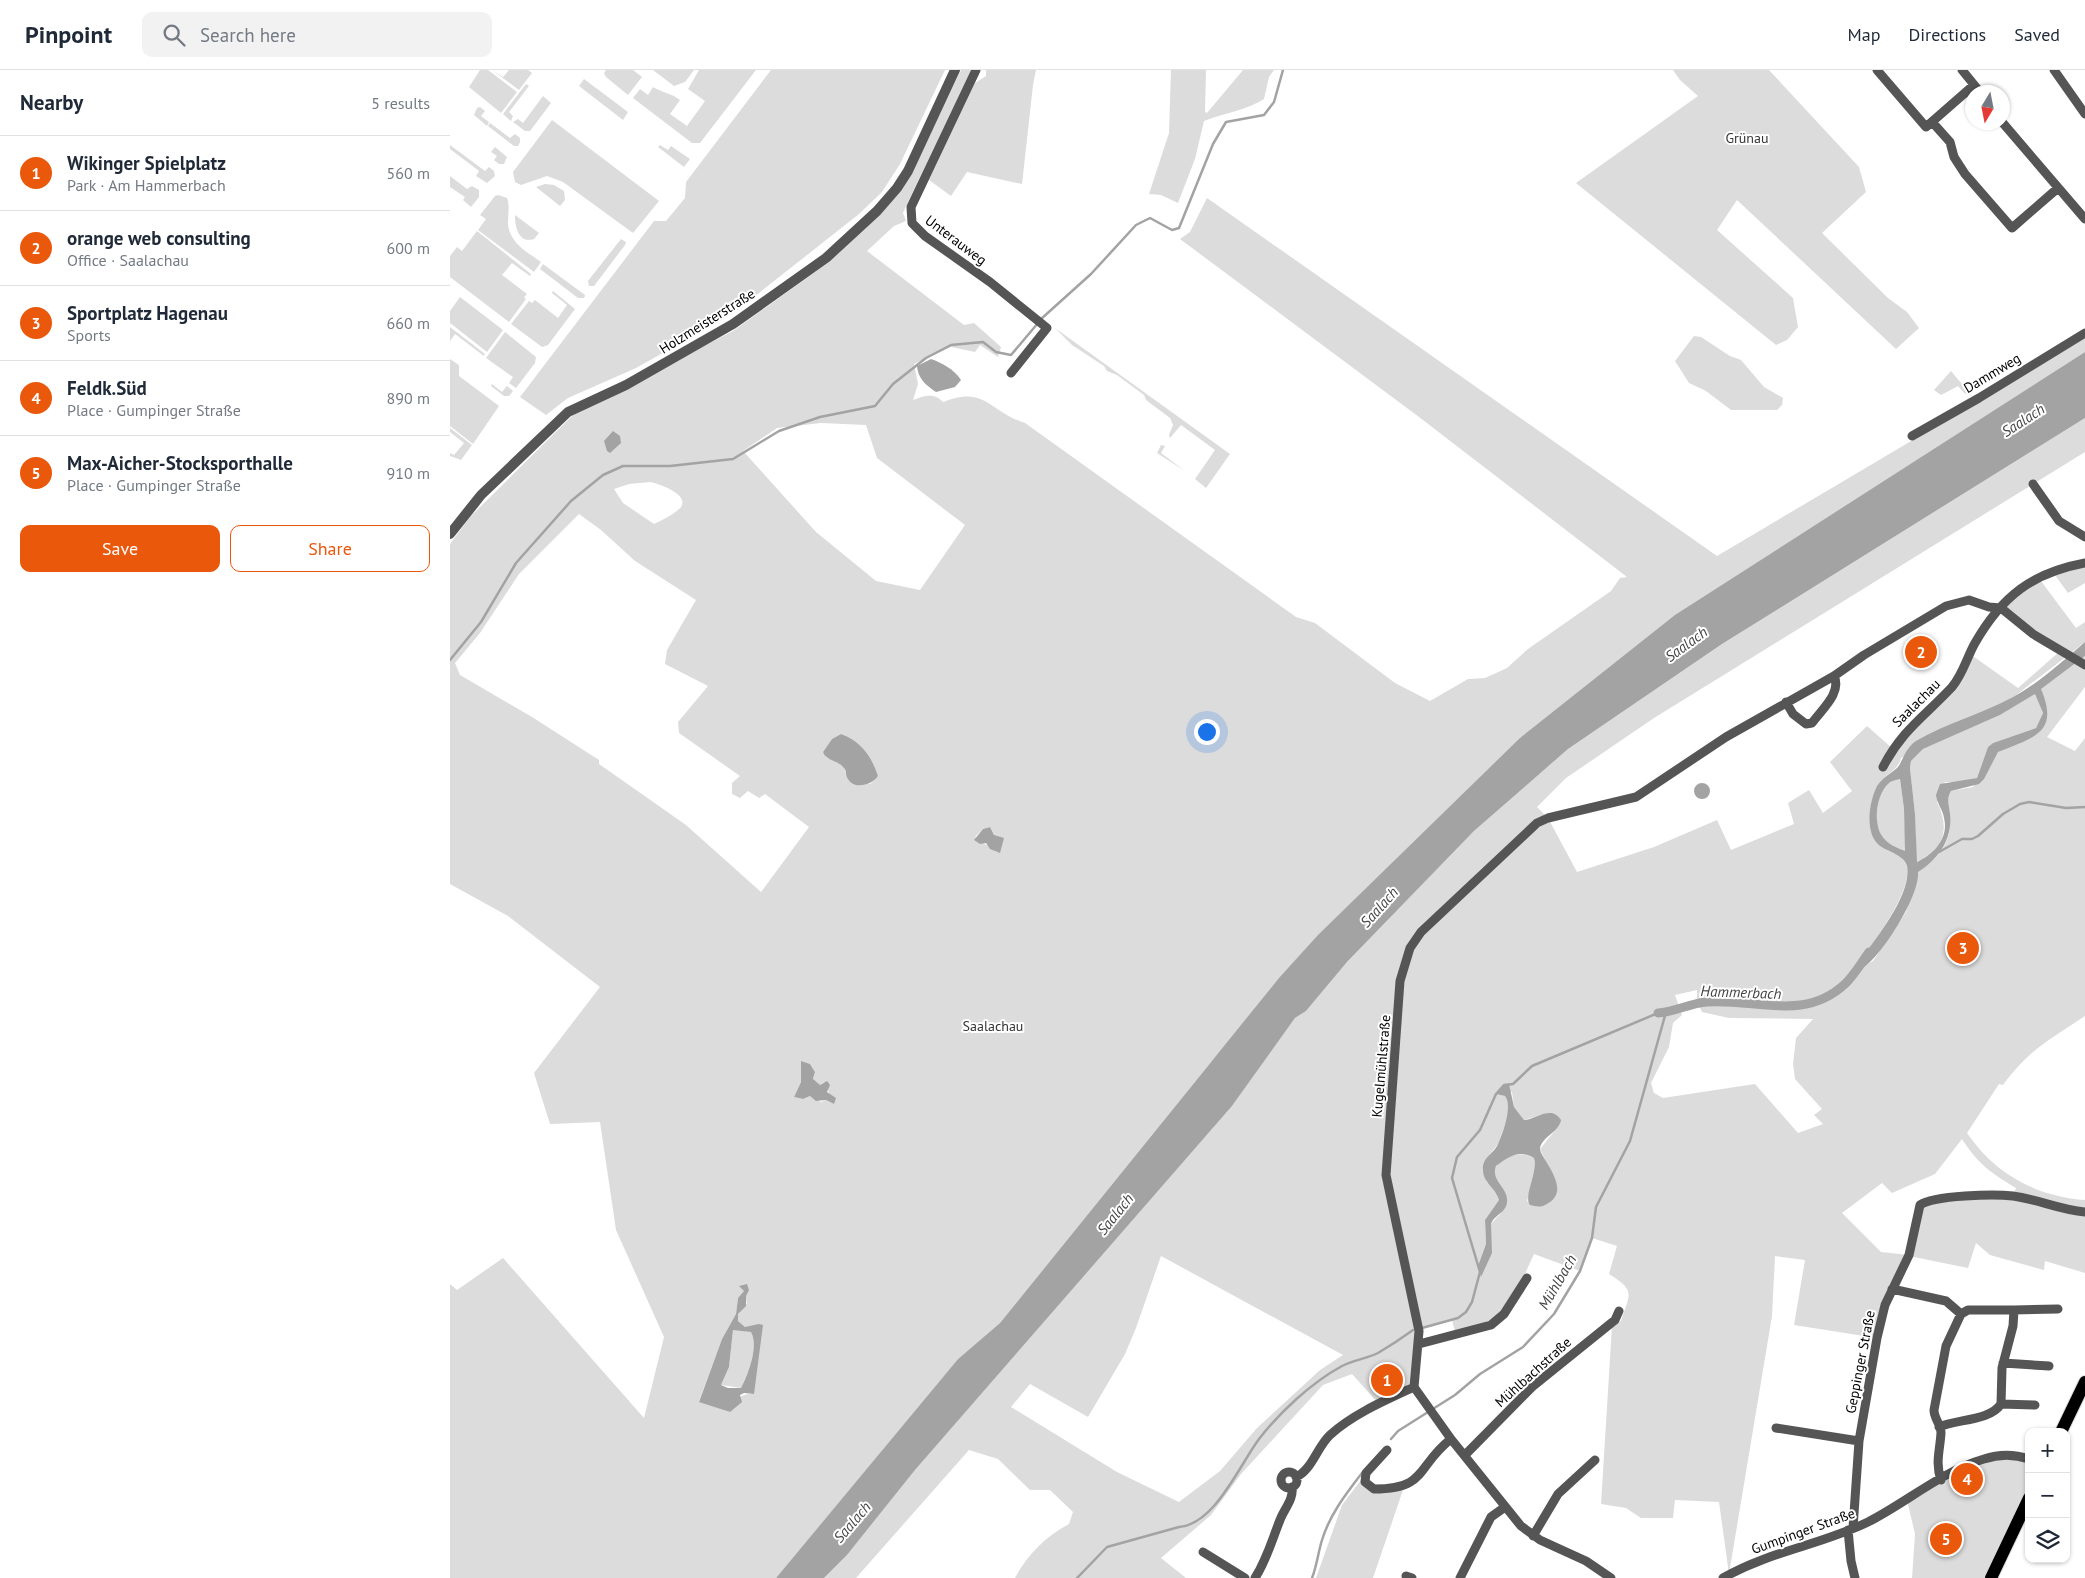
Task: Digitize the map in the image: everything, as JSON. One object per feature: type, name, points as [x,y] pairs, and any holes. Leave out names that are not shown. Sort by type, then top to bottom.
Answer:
[{"type":"main road","points":[[2063,1428],[2085,1382]]},
{"type":"main road","points":[[1991,1578],[2025,1506]]},
{"type":"street","name":"Holzmeisterstraße","points":[[450,534],[481,495],[568,412],[626,385],[734,324],[826,258],[877,211],[897,188],[908,170],[955,70]]},
{"type":"street","name":"Unterauweg","points":[[976,70],[911,207],[910,218],[917,230],[990,282],[1047,328],[1010,373]]},
{"type":"street","points":[[1877,70],[1926,128],[1965,93]]},
{"type":"street","points":[[1962,70],[1974,85]]},
{"type":"street","points":[[2054,70],[2085,114]]},
{"type":"street","points":[[1933,123],[1950,142],[1954,158],[1966,174],[2012,228],[2058,188]]},
{"type":"street","points":[[2009,130],[2085,219]]},
{"type":"street","name":"Dammweg","points":[[1912,436],[1979,398],[2085,333]]},
{"type":"street","points":[[2034,484],[2060,521],[2071,530],[2085,537]]},
{"type":"street","name":"Saalachau","points":[[1882,767],[1898,740],[1958,680],[1979,637],[2001,608],[2020,589],[2038,577],[2056,569],[2085,563]]},
{"type":"street","points":[[1834,676],[1837,682],[1836,692],[1812,722],[1806,724],[1799,720],[1786,702],[1834,676],[1869,651],[1956,602],[1976,601],[1989,607],[2001,608],[2033,634],[2085,665]]},
{"type":"street","name":"Kugelmühlstraße","points":[[1414,1388],[1419,1344],[1417,1320],[1390,1203],[1386,1175],[1400,981],[1410,948],[1421,932],[1537,823],[1548,818],[1622,802],[1650,789],[1726,737],[1786,702]]},
{"type":"street","name":"Geppinger Straße","points":[[1855,1578],[1851,1561],[1850,1530],[1859,1442],[1877,1338],[1892,1289],[1909,1256],[1917,1226],[1918,1207],[1922,1203],[1966,1196],[2013,1196],[2052,1207],[2085,1212]]},
{"type":"street","points":[[1419,1344],[1491,1325],[1504,1314],[1527,1278]]},
{"type":"street","points":[[1892,1289],[1946,1300],[1961,1314]]},
{"type":"street","points":[[1941,1480],[1936,1462],[1939,1427],[1934,1418],[1934,1410],[1946,1346],[1961,1314],[1968,1310],[2058,1310]]},
{"type":"street","points":[[1939,1427],[1988,1413],[1998,1408],[2001,1404],[2004,1363],[2013,1326],[2014,1310]]},
{"type":"street","name":"Mühlbachstraße","points":[[1465,1455],[1532,1387],[1615,1320],[1619,1311]]},
{"type":"street","points":[[2004,1363],[2049,1366]]},
{"type":"street","points":[[1296,1477],[1304,1472],[1321,1446],[1332,1434],[1362,1414],[1414,1388],[1451,1439],[1521,1526],[1533,1536],[1586,1561],[1611,1578]]},
{"type":"street","points":[[2001,1404],[2035,1405]]},
{"type":"street","points":[[1776,1428],[1859,1442]]},
{"type":"street","points":[[1387,1450],[1366,1473],[1365,1482],[1374,1489],[1394,1488],[1410,1484],[1420,1474],[1434,1453],[1451,1439]]},
{"type":"street","name":"Gumpinger Straße","points":[[1723,1578],[1766,1557],[1850,1530],[1969,1465],[1993,1456],[2012,1455],[2025,1458]]},
{"type":"street","points":[[1533,1536],[1558,1494],[1595,1460]]},
{"type":"street","points":[[1288,1472],[1293,1473],[1296,1477],[1297,1482],[1292,1487],[1285,1487],[1282,1482],[1282,1477],[1288,1472]]},
{"type":"street","points":[[1255,1578],[1268,1557],[1280,1519],[1293,1494],[1292,1487]]},
{"type":"street","points":[[1460,1578],[1491,1516],[1505,1507]]},
{"type":"street","points":[[1203,1552],[1245,1578]]},
{"type":"green space","points":[[480,70],[488,70],[517,92],[501,113],[469,87]]},
{"type":"green space","points":[[492,70],[503,77],[509,70],[528,70],[532,73],[519,90]]},
{"type":"green space","points":[[606,70],[633,70],[642,77],[628,95],[606,77],[604,73]]},
{"type":"green space","points":[[653,70],[694,70],[685,82],[674,86]]},
{"type":"green space","points":[[699,70],[756,70],[700,143],[692,143],[633,98],[640,89],[648,95],[653,87],[673,96],[680,100],[670,114],[687,126],[705,101],[688,89]]},
{"type":"green space","points":[[771,70],[945,70],[900,164],[882,192],[859,214],[740,308],[636,368],[568,398],[546,415],[520,397],[654,221],[666,221],[685,198],[686,182]]},
{"type":"green space","name":"Saalachau","points":[[961,70],[971,70],[906,206],[903,213],[906,221],[894,226],[867,251],[964,325],[974,323],[1001,347],[998,357],[980,345],[975,352],[951,347],[914,364],[918,384],[913,400],[932,396],[943,402],[969,396],[978,398],[1025,423],[1296,617],[1315,623],[1395,683],[1430,701],[1468,679],[1485,678],[1507,668],[1528,649],[1611,591],[1620,578],[1627,577],[1419,417],[1180,239],[1190,232],[1207,198],[1717,556],[2085,338],[2085,352],[1670,620],[1211,1062],[1000,1323],[958,1359],[776,1578],[450,1578],[450,1284],[457,1290],[503,1258],[644,1418],[664,1337],[616,1230],[600,1122],[550,1124],[534,1073],[600,987],[508,916],[450,884],[450,544],[470,517],[575,413],[733,331],[829,262],[912,173]],"holes":[[[821,423],[866,425],[877,458],[965,525],[920,590],[876,581],[816,532],[743,451],[777,428]],[[651,482],[674,492],[682,500],[682,505],[678,510],[654,524],[623,503],[614,489],[629,484]],[[579,514],[601,530],[635,561],[696,600],[667,650],[665,664],[708,686],[678,722],[679,733],[740,776],[732,783],[732,794],[740,798],[748,791],[759,798],[765,794],[809,827],[761,892],[686,825],[599,764],[599,760],[532,717],[460,675],[455,663],[480,633],[519,574]],[[841,734],[848,737],[865,750],[878,776],[870,784],[846,774],[844,767],[833,759],[827,758],[823,752],[832,739]],[[990,827],[994,835],[997,852],[975,837],[983,829]],[[801,1062],[810,1064],[815,1072],[813,1080],[820,1085],[824,1082],[834,1104],[826,1100],[821,1102],[810,1096],[803,1099],[794,1097],[801,1082]],[[744,1291],[747,1303],[738,1314],[738,1321],[745,1327],[754,1327],[754,1394],[742,1396],[730,1412],[699,1401],[722,1339],[736,1314],[738,1298]]]},
{"type":"green space","points":[[986,70],[1036,70],[1022,184],[967,172],[951,196],[929,180],[975,83],[986,76]]},
{"type":"green space","points":[[1171,70],[1206,70],[1205,112],[1207,113],[1243,70],[1274,70],[1269,77],[1264,99],[1243,109],[1204,121],[1195,159],[1178,203],[1161,195],[1149,194],[1169,133]]},
{"type":"green space","name":"Grünau","points":[[1673,70],[1769,70],[1859,167],[1866,192],[1822,233],[1888,298],[1907,312],[1919,328],[1896,349],[1737,200],[1717,230],[1793,298],[1798,327],[1787,340],[1776,345],[1576,183],[1698,96],[1680,80]]},
{"type":"green space","points":[[584,79],[628,112],[623,120],[579,86]]},
{"type":"green space","points":[[526,84],[529,86],[509,112],[513,116],[511,121],[503,114]]},
{"type":"green space","points":[[543,96],[551,103],[530,131],[525,131],[513,122],[518,119],[523,123]]},
{"type":"green space","points":[[480,107],[485,111],[481,116],[489,122],[487,126],[474,115],[477,108]]},
{"type":"green space","points":[[552,120],[659,201],[633,233],[563,182],[547,176],[521,185],[515,182],[513,172]]},
{"type":"green space","points":[[490,123],[510,138],[515,134],[520,138],[518,146],[514,146],[488,126]]},
{"type":"green space","points":[[450,145],[485,171],[489,167],[494,171],[495,176],[487,183],[476,176],[479,171],[450,149]]},
{"type":"green space","points":[[660,145],[668,150],[671,146],[690,159],[684,167],[658,147]]},
{"type":"green space","points":[[495,147],[507,157],[504,164],[499,164],[494,160],[497,156],[491,152]]},
{"type":"green space","points":[[450,176],[467,189],[472,186],[479,190],[479,197],[471,207],[463,200],[465,197],[450,187]]},
{"type":"green space","points":[[545,184],[554,185],[564,191],[565,200],[560,206],[536,187]]},
{"type":"green space","points":[[495,196],[507,198],[509,207],[508,222],[511,235],[519,246],[541,262],[534,272],[478,230],[486,219],[480,215]]},
{"type":"green space","points":[[515,215],[539,233],[534,239],[529,240],[521,237],[518,233]]},
{"type":"green space","points":[[477,231],[531,274],[530,276],[512,263],[502,275],[527,294],[524,297],[526,299],[509,322],[450,277],[450,256],[457,247],[462,251]]},
{"type":"green space","points":[[621,239],[626,242],[625,245],[594,286],[589,286],[588,281]]},
{"type":"green space","points":[[543,264],[585,295],[584,298],[578,298],[540,269]]},
{"type":"green space","points":[[553,291],[575,309],[548,345],[542,347],[511,324],[529,301],[532,303],[535,300],[558,318],[567,305],[552,293]]},
{"type":"green space","points":[[460,297],[503,330],[487,352],[450,323],[450,311]]},
{"type":"green space","points":[[450,327],[485,354],[484,356],[455,334],[450,341]]},
{"type":"green space","points":[[1055,328],[1230,454],[1206,488],[1195,479],[1215,450],[1181,425],[1170,438],[1169,435],[1173,425],[1170,418],[1146,400],[1144,395],[1072,345]]},
{"type":"green space","points":[[505,332],[536,357],[535,363],[516,388],[509,383],[513,377],[486,358]]},
{"type":"green space","points":[[1694,336],[1701,337],[1730,356],[1741,360],[1764,387],[1783,398],[1782,405],[1777,410],[1731,410],[1706,391],[1689,383],[1675,361]]},
{"type":"green space","points":[[450,359],[459,365],[459,376],[499,406],[473,444],[450,426]]},
{"type":"green space","points":[[1951,371],[1972,396],[1964,393],[1958,386],[1941,395],[1934,390]]},
{"type":"green space","points":[[492,384],[502,392],[507,386],[513,391],[509,396],[504,396],[491,386]]},
{"type":"green space","points":[[2085,418],[2085,452],[1654,718],[1566,778],[1537,807],[1548,818],[1577,872],[1654,847],[1717,820],[1731,850],[1794,824],[1788,803],[1809,790],[1823,813],[1852,791],[1830,762],[1867,726],[1892,748],[1952,686],[1970,654],[2018,688],[2060,651],[2001,608],[2038,577],[2076,628],[2085,622],[2085,642],[2015,696],[1901,758],[1896,768],[1876,788],[1871,804],[1871,830],[1880,844],[1902,858],[1906,864],[1907,874],[1900,899],[1863,957],[1864,966],[1873,961],[1906,912],[1917,872],[1936,858],[1945,845],[1950,830],[1948,802],[1951,791],[1973,787],[1998,752],[2038,731],[2046,719],[2047,711],[2040,689],[2085,656],[2085,687],[2047,737],[2075,751],[2085,738],[2085,1016],[2041,1046],[2022,1062],[2003,1085],[1999,1084],[1967,1133],[1990,1160],[2018,1180],[2049,1194],[2085,1200],[2085,1273],[2045,1261],[2044,1270],[1990,1255],[1976,1243],[1968,1268],[1909,1256],[1895,1281],[1877,1338],[1794,1325],[1805,1260],[1775,1256],[1772,1316],[1729,1574],[1719,1502],[1675,1500],[1673,1518],[1641,1518],[1626,1508],[1601,1504],[1612,1326],[1621,1321],[1627,1304],[1628,1293],[1624,1285],[1609,1274],[1617,1246],[1592,1238],[1580,1271],[1534,1254],[1511,1304],[1504,1314],[1456,1336],[1452,1320],[1414,1330],[1420,1337],[1414,1387],[1379,1404],[1352,1374],[1323,1385],[1241,1474],[1211,1515],[1161,1558],[1186,1578],[1015,1578],[1025,1562],[1038,1547],[1053,1534],[1069,1524],[1073,1512],[1050,1490],[1030,1490],[998,1459],[969,1450],[856,1578],[824,1578],[847,1555],[915,1470],[1232,1106],[1295,1018],[1306,1011],[1347,962],[1474,831],[1568,749],[1722,644]],"holes":[[[1697,990],[1697,1001],[1702,1012],[1729,1018],[1813,1019],[1796,1038],[1793,1064],[1795,1079],[1822,1109],[1814,1115],[1823,1124],[1798,1133],[1755,1084],[1663,1098],[1654,1093],[1651,1083],[1669,1047],[1673,1023],[1682,1015],[1675,995]],[[1512,1092],[1514,1107],[1524,1120],[1547,1113],[1560,1124],[1540,1149],[1545,1159],[1537,1207],[1527,1201],[1535,1174],[1534,1158],[1529,1156],[1511,1156],[1505,1158],[1497,1166],[1494,1171],[1499,1199],[1486,1181],[1490,1154],[1498,1144],[1508,1116],[1508,1099],[1497,1094]],[[1962,1139],[1986,1167],[1999,1178],[2016,1188],[2013,1196],[1922,1203],[1909,1255],[1881,1252],[1842,1213],[1882,1183],[1892,1193],[1935,1174]],[[1499,1200],[1501,1213],[1491,1224],[1491,1232],[1481,1276],[1478,1266],[1486,1244],[1485,1220]],[[1161,1256],[1343,1355],[1320,1370],[1257,1428],[1220,1471],[1179,1502],[1117,1472],[1011,1407],[1030,1384],[1088,1417],[1125,1354]]]},
{"type":"green space","points":[[450,428],[472,445],[461,460],[450,456],[450,453],[454,455],[464,443],[450,432]]},
{"type":"green space","points":[[1161,445],[1165,446],[1161,453],[1185,471],[1157,453]]},
{"type":"green space","points":[[2085,563],[2085,583],[2068,593],[2052,571]]},
{"type":"green space","points":[[2035,693],[2043,713],[2036,728],[1993,743],[1988,747],[1977,778],[1958,782],[1945,782],[1937,802],[1943,821],[1942,837],[1933,851],[1916,862],[1911,761],[1923,749],[2000,715]]},
{"type":"green space","points":[[1900,779],[1904,809],[1906,852],[1885,840],[1880,834],[1877,822],[1877,807],[1885,787],[1889,782]]},
{"type":"green space","points":[[733,1329],[751,1332],[754,1345],[752,1360],[741,1388],[721,1385],[729,1367]]},
{"type":"green space","points":[[1993,1456],[2021,1460],[2025,1462],[2025,1494],[1985,1578],[1912,1578],[1915,1534],[1907,1500],[1956,1472],[1962,1487],[1973,1486],[1969,1465]]},
{"type":"green space","points":[[1361,1480],[1370,1487],[1404,1487],[1373,1578],[1316,1578],[1342,1505]]},
{"type":"water","name":"Saalach","points":[[2085,352],[2085,418],[1722,644],[1568,749],[1474,831],[1347,962],[1306,1011],[1295,1018],[1232,1106],[915,1470],[847,1555],[824,1578],[776,1578],[958,1359],[1000,1323],[1279,978],[1318,935],[1520,738],[1675,615]]},
{"type":"water","points":[[931,359],[948,367],[958,376],[961,380],[955,387],[936,392],[923,381],[917,366]]},
{"type":"water","points":[[613,431],[620,436],[621,443],[610,453],[607,451],[604,441]]},
{"type":"water","points":[[2085,642],[2085,656],[2041,689],[2046,704],[2047,716],[2045,725],[2040,732],[1998,752],[1984,779],[1979,784],[1951,791],[1948,799],[1950,814],[1949,832],[1943,848],[1932,861],[1918,872],[1917,882],[1907,909],[1881,950],[1864,967],[1863,957],[1892,914],[1904,889],[1907,877],[1907,866],[1903,859],[1880,846],[1872,834],[1870,808],[1877,786],[1897,768],[1906,751],[1916,741],[2013,697],[2041,678]],"holes":[[[2035,694],[2043,713],[2036,728],[1993,743],[1988,747],[1977,778],[1940,784],[1936,795],[1945,825],[1942,839],[1929,855],[1917,862],[1911,761],[1923,749],[2000,715]],[[1900,779],[1904,809],[1905,851],[1884,839],[1877,824],[1877,809],[1881,794],[1890,782]]]},
{"type":"water","points":[[841,734],[860,745],[869,756],[878,776],[872,782],[863,785],[854,784],[847,778],[844,768],[839,763],[829,759],[823,752],[832,739]]},
{"type":"water","points":[[1702,783],[1708,785],[1710,791],[1708,797],[1702,799],[1696,797],[1694,791],[1696,785]]},
{"type":"water","points":[[990,827],[994,835],[1004,838],[1000,853],[990,849],[986,843],[980,844],[974,840],[983,829]]},
{"type":"water","points":[[801,1061],[810,1064],[815,1072],[813,1079],[820,1085],[827,1081],[830,1085],[827,1092],[836,1098],[834,1104],[826,1100],[816,1101],[810,1096],[803,1099],[794,1097],[801,1082]]},
{"type":"water","points":[[1509,1084],[1514,1107],[1524,1120],[1553,1113],[1561,1120],[1557,1128],[1544,1140],[1540,1148],[1557,1183],[1557,1191],[1554,1199],[1545,1205],[1539,1207],[1530,1205],[1528,1196],[1534,1171],[1534,1158],[1523,1154],[1514,1155],[1496,1166],[1495,1176],[1507,1197],[1507,1202],[1505,1209],[1491,1224],[1492,1253],[1481,1277],[1478,1266],[1486,1244],[1485,1220],[1499,1200],[1485,1178],[1483,1166],[1498,1144],[1508,1112],[1505,1096],[1496,1094],[1504,1085]]},
{"type":"water","points":[[747,1284],[749,1290],[746,1296],[746,1306],[738,1314],[738,1321],[745,1327],[763,1325],[754,1394],[744,1393],[740,1395],[742,1402],[730,1412],[699,1402],[722,1339],[736,1314],[738,1298],[744,1291],[739,1286]],"holes":[[[733,1330],[751,1332],[754,1345],[753,1353],[741,1388],[728,1388],[721,1385],[729,1367]]]},
{"type":"waterway","points":[[1041,319],[1091,274],[1136,225],[1150,218],[1172,230],[1179,228],[1213,144],[1226,122],[1264,115],[1274,102],[1283,70]]},
{"type":"waterway","points":[[450,660],[481,622],[516,563],[571,501],[603,475],[623,466],[670,466],[733,459],[779,431],[820,417],[875,406],[893,384],[926,358],[951,345],[983,342],[996,352],[1011,355],[1038,323]]},
{"type":"waterway","points":[[1939,852],[1962,839],[1972,839],[1978,836],[2003,814],[2020,804],[2029,802],[2066,808],[2085,807]]},
{"type":"waterway","name":"Hammerbach","points":[[1658,1013],[1707,1002],[1779,1006],[1796,1006],[1813,1002],[1830,995],[1846,983],[1869,952]]},
{"type":"waterway","name":"Mühlbach","points":[[1391,1439],[1398,1431],[1455,1395],[1480,1374],[1523,1347],[1554,1314],[1580,1271],[1592,1238],[1596,1207],[1630,1141],[1666,1012]]},
{"type":"waterway","name":"Hammerbach","points":[[1422,1328],[1458,1318],[1466,1312],[1472,1302],[1480,1272],[1452,1178],[1457,1157],[1480,1130],[1496,1094],[1504,1085],[1513,1084],[1532,1066],[1658,1013]]},
{"type":"waterway","points":[[1077,1578],[1107,1547],[1192,1523],[1204,1516],[1225,1492],[1259,1439],[1297,1399],[1330,1373],[1351,1362],[1378,1353],[1413,1330]]},
{"type":"waterway","points":[[1312,1578],[1329,1522],[1362,1473]]},
{"type":"place","name":"orange web consulting","points":[[1921,652]]},
{"type":"place","name":"Sportplatz Hagenau","points":[[1963,948]]},
{"type":"place","name":"Wikinger Spielplatz","points":[[1387,1380]]},
{"type":"place","name":"Feldk.Süd","points":[[1967,1479]]},
{"type":"place","name":"Max-Aicher-Stocksporthalle","points":[[1946,1539]]}]
